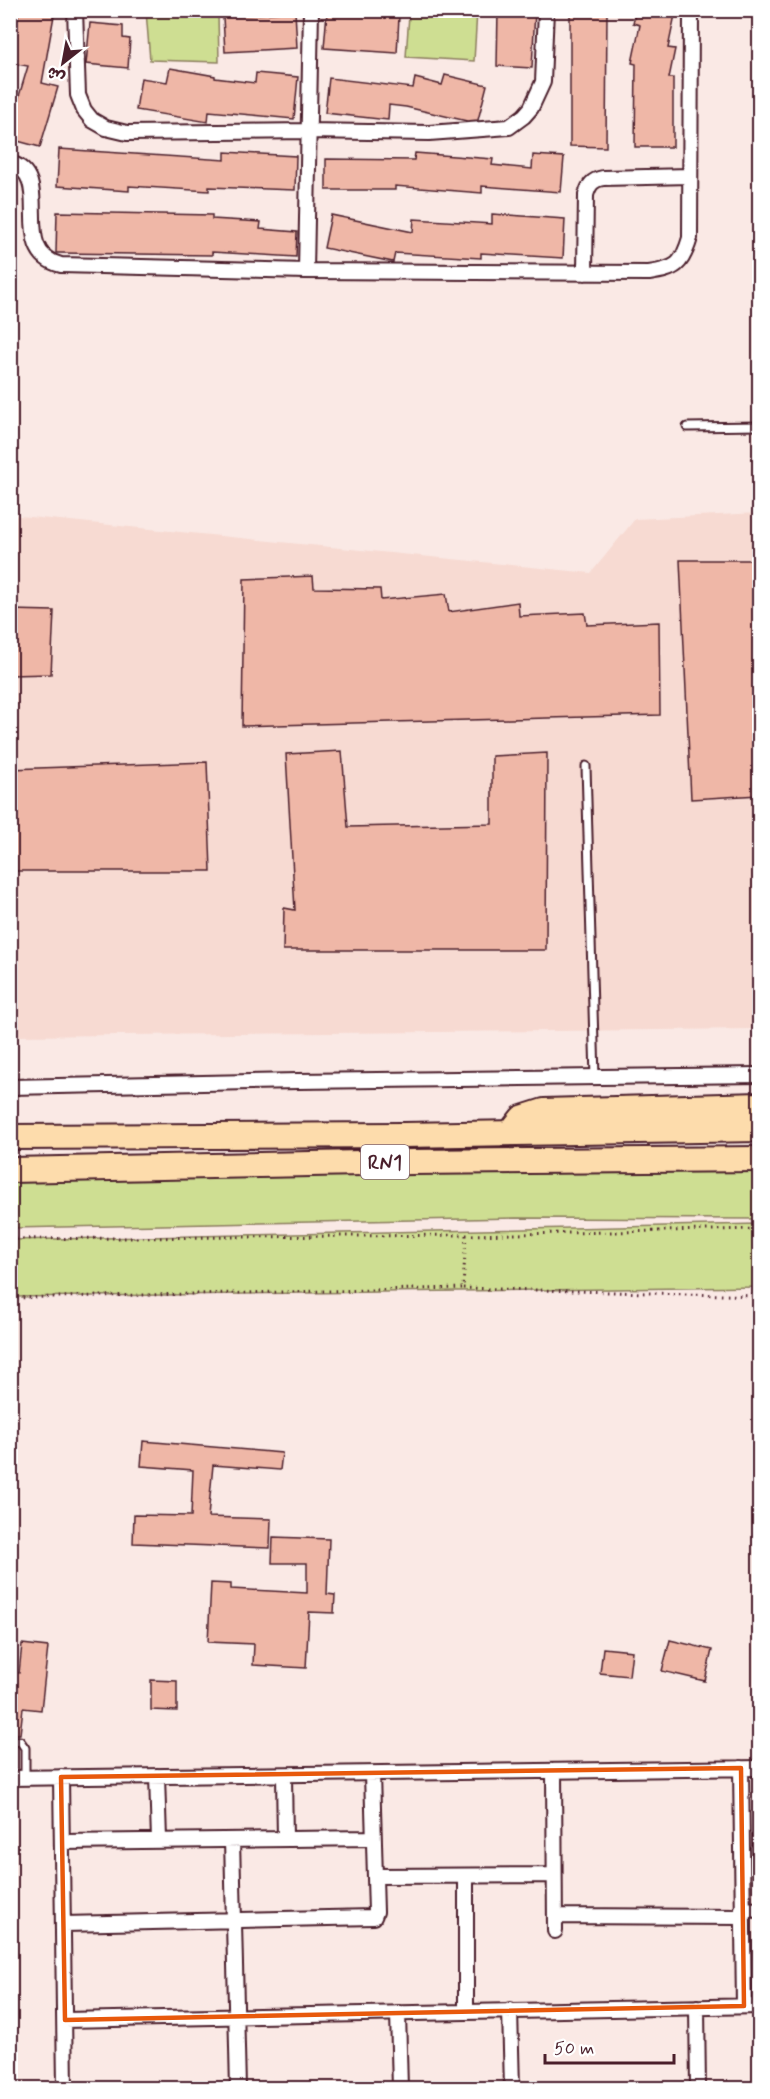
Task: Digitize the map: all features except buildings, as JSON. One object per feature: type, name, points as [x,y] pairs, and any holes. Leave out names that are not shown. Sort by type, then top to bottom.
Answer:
[{"type":"highway","points":[[510,1133],[522,1118],[543,1111],[759,1105]]},
{"type":"highway","name":"RN1","points":[[10,1137],[759,1129]]},
{"type":"highway","name":"RN1","points":[[10,1170],[412,1162],[759,1159]]},
{"type":"street","points":[[75,10],[78,96],[84,110],[92,120],[106,128],[128,133],[308,130],[429,133],[509,127],[525,117],[543,82],[546,10]]},
{"type":"street","points":[[306,271],[311,10]]},
{"type":"street","points":[[10,163],[24,169],[30,180],[37,248],[41,255],[52,263],[61,265],[306,271],[649,273],[668,270],[678,264],[686,252],[690,238],[691,10]]},
{"type":"street","points":[[585,273],[586,195],[589,185],[594,180],[690,176]]},
{"type":"street","points":[[10,1087],[759,1075]]},
{"type":"street","points":[[741,1768],[744,2006]]},
{"type":"street","points":[[10,1778],[759,1768]]},
{"type":"street","points":[[554,1771],[555,1931]]},
{"type":"street","points":[[64,1924],[374,1917],[376,1912],[372,1774]]},
{"type":"street","points":[[156,1776],[159,1840]]},
{"type":"street","points":[[284,1776],[285,1839]]},
{"type":"street","points":[[62,1777],[65,2088]]},
{"type":"street","points":[[62,1842],[373,1838]]},
{"type":"street","points":[[232,1840],[238,2088]]},
{"type":"street","points":[[375,1876],[554,1875]]},
{"type":"street","points":[[466,1876],[466,2011]]},
{"type":"street","points":[[555,1916],[743,1913],[759,1910]]},
{"type":"street","points":[[65,2020],[759,2006]]},
{"type":"street","points":[[697,2007],[698,2088]]},
{"type":"street","points":[[510,2010],[512,2088]]},
{"type":"street","points":[[398,2013],[400,2088]]},
{"type":"lane","points":[[687,427],[759,426]]},
{"type":"lane","points":[[586,766],[595,1078]]},
{"type":"lane","points":[[10,1741],[20,1741],[25,1748],[25,1778]]},
{"type":"path","points":[[10,1239],[466,1235],[759,1229]]},
{"type":"path","points":[[463,1288],[466,1235]]},
{"type":"path","points":[[10,1298],[463,1288],[759,1296]]},
{"type":"highlighted area","points":[[741,1768],[744,2006],[65,2020],[61,1777]]},
{"type":"shaded area","points":[[759,513],[759,1029],[11,1036],[10,515],[591,573],[635,519]]},
{"type":"green space","points":[[421,10],[477,11],[474,61],[406,57],[409,15]]},
{"type":"green space","points":[[146,11],[213,11],[218,14],[219,62],[150,60]]},
{"type":"green space","points":[[759,1167],[759,1219],[516,1218],[11,1228],[10,1181]]},
{"type":"green space","points":[[759,1224],[759,1287],[11,1297],[11,1240]]}]
